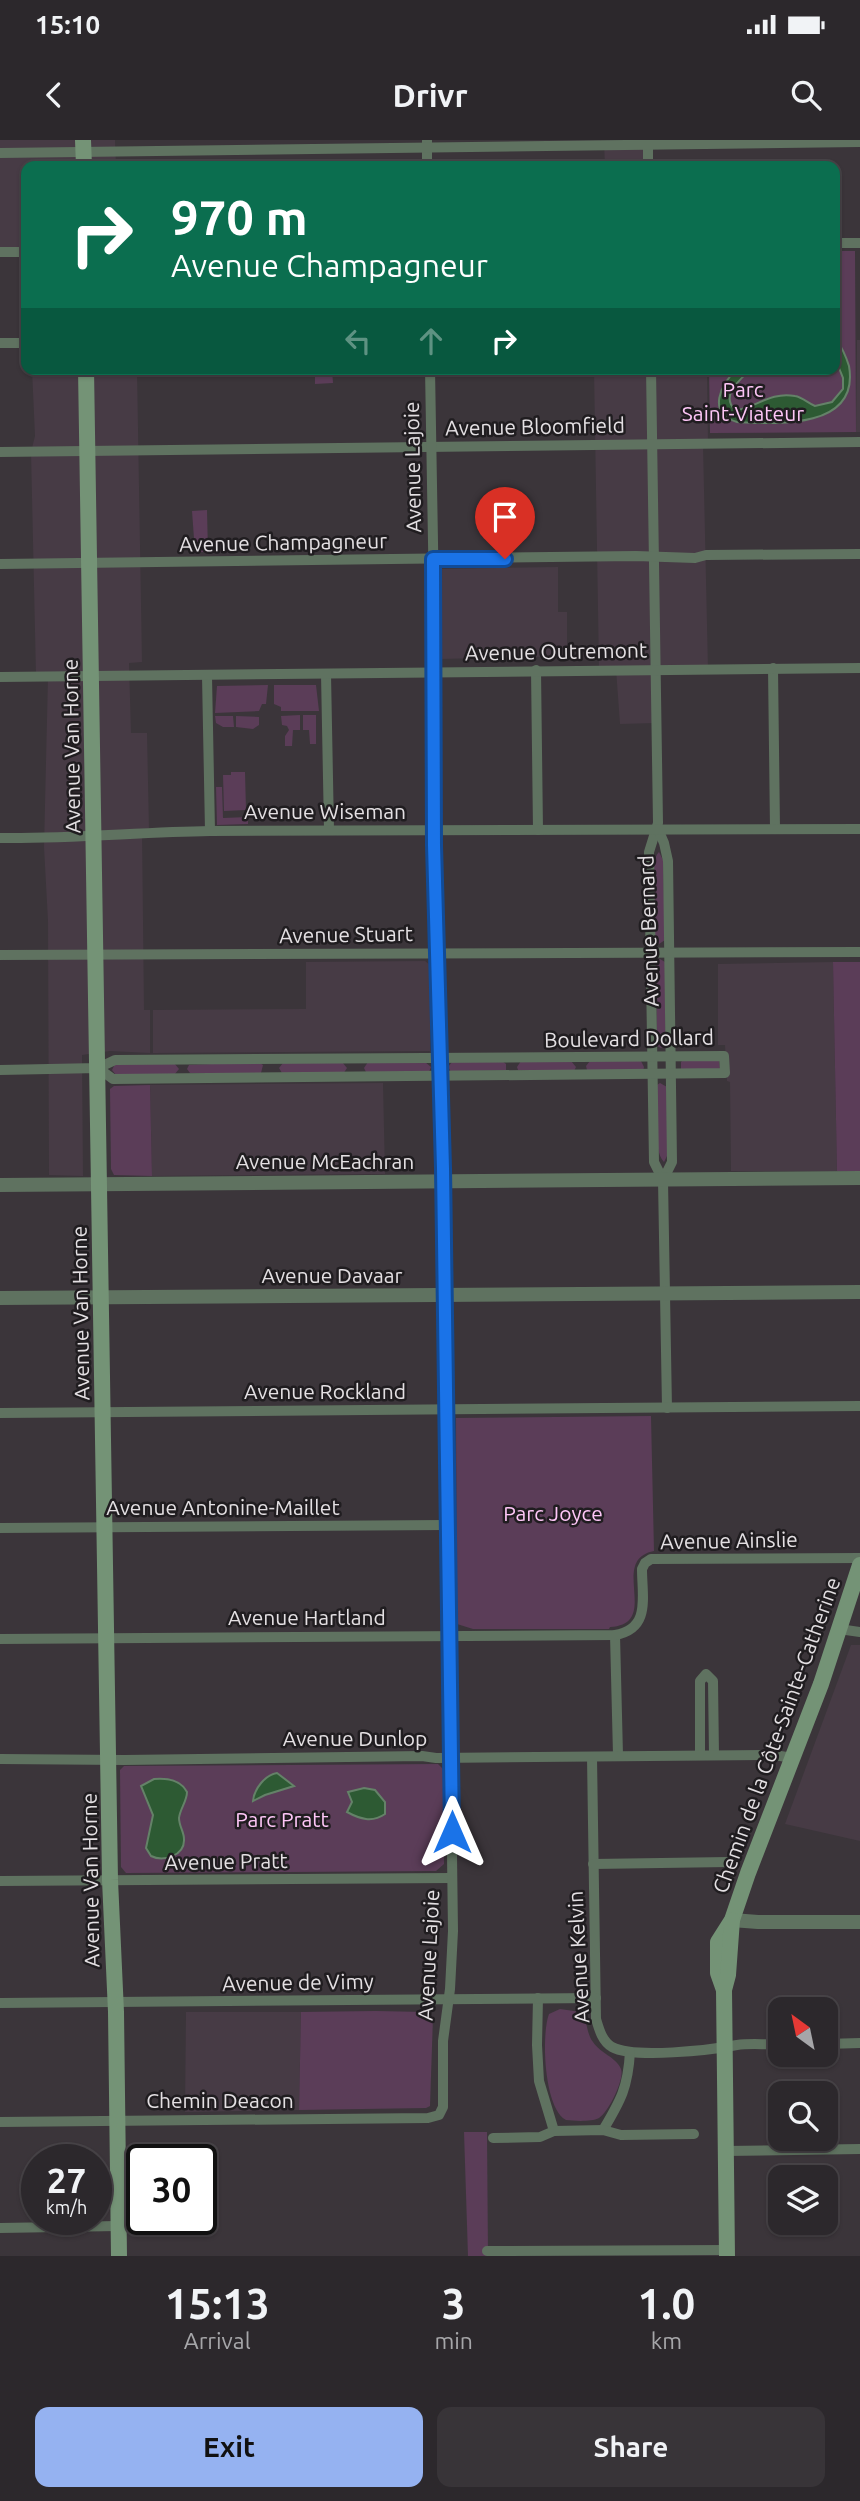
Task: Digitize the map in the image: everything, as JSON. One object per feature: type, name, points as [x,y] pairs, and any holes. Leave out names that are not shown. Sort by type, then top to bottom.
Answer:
[{"type":"main road","name":"Avenue Van Horne","points":[[86,375],[110,1880],[118,2119],[119,2256]]},
{"type":"main road","name":"Chemin de la Côte-Sainte-Catherine","points":[[727,2253],[724,1990],[718,1973],[718,1942],[732,1920],[793,1758],[860,1565]]},
{"type":"street","points":[[648,142],[648,161]]},
{"type":"street","points":[[0,153],[427,143],[860,142]]},
{"type":"street","points":[[427,143],[427,161]]},
{"type":"street","points":[[840,243],[860,243]]},
{"type":"street","points":[[0,252],[21,252]]},
{"type":"street","points":[[0,343],[21,343]]},
{"type":"street","name":"Avenue Lajoie","points":[[430,375],[434,830],[445,1295],[453,1931],[442,2056],[443,2107],[439,2115]]},
{"type":"street","name":"Avenue Bernard","points":[[651,375],[657,829],[649,852],[650,951],[654,1162],[663,1180]]},
{"type":"street","name":"Avenue Bloomfield","points":[[0,452],[860,442]]},
{"type":"street","name":"Avenue Champagneur","points":[[0,564],[860,554]]},
{"type":"street","points":[[773,668],[775,829]]},
{"type":"street","name":"Avenue Outremont","points":[[0,677],[860,668]]},
{"type":"street","points":[[536,670],[538,830]]},
{"type":"street","points":[[326,674],[329,830]]},
{"type":"street","points":[[207,676],[210,831]]},
{"type":"street","name":"Avenue Bernard","points":[[657,829],[668,861],[672,1162],[663,1180]]},
{"type":"street","name":"Avenue Wiseman","points":[[0,838],[210,831],[860,829]]},
{"type":"street","name":"Avenue Stuart","points":[[0,955],[860,951]]},
{"type":"street","name":"Boulevard Dollard","points":[[724,1056],[725,1073],[113,1079],[97,1068],[115,1060],[724,1056]]},
{"type":"street","points":[[0,1070],[97,1068]]},
{"type":"street","name":"Avenue McEachran","points":[[0,1185],[860,1178]]},
{"type":"street","points":[[663,1180],[667,1408]]},
{"type":"street","name":"Avenue Davaar","points":[[0,1298],[860,1292]]},
{"type":"street","name":"Avenue Rockland","points":[[0,1413],[860,1406]]},
{"type":"street","name":"Avenue Antonine-Maillet","points":[[0,1528],[446,1525]]},
{"type":"street","name":"Avenue Ainslie","points":[[615,1634],[629,1631],[639,1622],[642,1613],[642,1569],[651,1559],[860,1558]]},
{"type":"street","points":[[839,1629],[860,1632]]},
{"type":"street","points":[[615,1634],[618,1755]]},
{"type":"street","name":"Avenue Hartland","points":[[0,1639],[615,1634]]},
{"type":"street","points":[[700,1755],[700,1681],[706,1674],[713,1681],[714,1755]]},
{"type":"street","name":"Avenue Dunlop","points":[[0,1759],[618,1755],[774,1755],[793,1758]]},
{"type":"street","name":"Avenue Kelvin","points":[[592,1757],[596,2019],[605,2041],[610,2046],[630,2052]]},
{"type":"street","points":[[593,1864],[729,1862]]},
{"type":"street","name":"Avenue Pratt","points":[[0,1881],[452,1878]]},
{"type":"street","points":[[732,1920],[860,1922]]},
{"type":"street","points":[[538,1998],[537,2045],[540,2081],[554,2131]]},
{"type":"street","name":"Avenue de Vimy","points":[[0,2003],[596,1998]]},
{"type":"street","points":[[838,2044],[860,2043]]},
{"type":"street","points":[[603,2130],[623,2097],[629,2073],[630,2052],[724,2049],[737,2045],[768,2044]]},
{"type":"street","name":"Chemin Deacon","points":[[0,2122],[428,2118],[439,2115]]},
{"type":"street","points":[[493,2138],[540,2137],[554,2131],[603,2130],[621,2135],[694,2134]]},
{"type":"street","points":[[725,2151],[860,2149]]},
{"type":"street","points":[[0,2228],[118,2226]]},
{"type":"street","points":[[487,2251],[727,2253]]},
{"type":"shaded area","points":[[0,140],[115,140],[116,161],[21,161],[21,249],[0,248]]},
{"type":"shaded area","points":[[604,143],[650,144],[648,161],[605,161]]},
{"type":"shaded area","points":[[857,340],[860,340],[860,432],[856,432]]},
{"type":"shaded area","points":[[840,346],[849,366],[849,387],[841,402],[828,412],[811,419],[772,423],[737,422],[727,418],[719,405],[722,390],[731,375],[745,375],[731,393],[731,404],[735,410],[786,395],[798,397],[815,406],[832,402],[843,389],[840,370]]},
{"type":"shaded area","points":[[32,375],[137,375],[142,662],[129,663],[131,733],[147,733],[149,829],[142,830],[144,1010],[150,1010],[150,1053],[110,1051],[82,1055],[83,1176],[49,1175],[48,921],[44,847],[48,677],[36,676],[31,452],[35,436]]},
{"type":"shaded area","points":[[594,375],[707,375],[708,443],[703,444],[708,669],[655,669],[656,723],[620,724],[616,669],[599,669]]},
{"type":"shaded area","points":[[558,567],[558,612],[567,612],[567,656],[441,659],[441,569]]},
{"type":"shaded area","points":[[425,961],[430,965],[430,1051],[153,1053],[153,1010],[306,1009],[306,962]]},
{"type":"shaded area","points":[[833,962],[837,1171],[731,1171],[730,1082],[727,1081],[725,1045],[718,1045],[718,964]]},
{"type":"shaded area","points":[[383,1083],[385,1174],[152,1176],[150,1085]]},
{"type":"shaded area","points":[[851,1645],[860,1645],[860,1841],[785,1824]]},
{"type":"shaded area","points":[[277,1773],[294,1786],[253,1801],[261,1783]]},
{"type":"shaded area","points":[[154,1779],[173,1781],[187,1792],[179,1818],[184,1836],[183,1845],[181,1850],[167,1858],[151,1856],[146,1848],[153,1815],[141,1786]]},
{"type":"shaded area","points":[[364,1788],[375,1790],[385,1802],[385,1814],[366,1819],[347,1812],[352,1802],[348,1792]]},
{"type":"shaded area","points":[[186,2012],[301,2012],[299,2110],[185,2112]]},
{"type":"green space","name":"Parc Saint-Viateur","points":[[840,251],[855,251],[856,432],[710,433],[709,375],[840,375]]},
{"type":"green space","points":[[315,375],[332,375],[333,383],[315,384]]},
{"type":"green space","points":[[207,510],[208,552],[195,552],[192,511]]},
{"type":"green space","points":[[268,685],[266,704],[262,704],[259,711],[215,713],[217,686]]},
{"type":"green space","points":[[274,685],[316,685],[319,711],[281,711],[281,707],[274,704]]},
{"type":"green space","points":[[300,715],[300,730],[293,730],[292,746],[285,746],[285,736],[289,730],[282,725],[281,716]]},
{"type":"green space","points":[[303,715],[316,715],[316,744],[310,744],[309,730],[303,730]]},
{"type":"green space","points":[[215,716],[233,716],[234,727],[223,727],[216,723]]},
{"type":"green space","points":[[236,716],[259,717],[259,725],[253,729],[236,727]]},
{"type":"green space","points":[[231,772],[245,772],[246,810],[224,811],[223,775],[231,775]]},
{"type":"green space","points":[[216,787],[222,787],[223,818],[248,817],[248,824],[217,825]]},
{"type":"green space","points":[[659,852],[663,860],[665,940],[659,944],[655,941],[652,880],[655,858]]},
{"type":"green space","points":[[660,959],[665,962],[666,1046],[661,1048],[657,1046],[656,961]]},
{"type":"green space","points":[[833,962],[860,962],[860,1171],[837,1171]]},
{"type":"green space","points":[[683,1060],[719,1061],[720,1069],[681,1071]]},
{"type":"green space","points":[[502,1061],[506,1064],[506,1070],[451,1072],[448,1067],[452,1062]]},
{"type":"green space","points":[[521,1061],[571,1061],[576,1067],[574,1071],[518,1070]]},
{"type":"green space","points":[[590,1061],[641,1061],[644,1067],[643,1071],[587,1070],[586,1066]]},
{"type":"green space","points":[[258,1062],[263,1065],[261,1073],[190,1073],[187,1069],[189,1065]]},
{"type":"green space","points":[[342,1062],[347,1068],[343,1074],[282,1073],[279,1068],[283,1063]]},
{"type":"green space","points":[[368,1062],[425,1062],[431,1067],[429,1072],[366,1072],[364,1068]]},
{"type":"green space","points":[[174,1063],[179,1069],[174,1075],[116,1075],[112,1070],[115,1064]]},
{"type":"green space","points":[[660,1083],[667,1087],[668,1154],[664,1162],[660,1156],[657,1137],[657,1085]]},
{"type":"green space","points":[[150,1085],[152,1176],[114,1175],[111,1169],[110,1089],[114,1086]]},
{"type":"green space","name":"Parc Joyce","points":[[651,1416],[654,1551],[641,1557],[635,1566],[635,1604],[632,1615],[625,1623],[609,1629],[473,1629],[457,1624],[456,1418]]},
{"type":"green space","name":"Parc Pratt","points":[[438,1764],[443,1769],[444,1864],[436,1871],[126,1873],[121,1867],[120,1770],[124,1766]]},
{"type":"green space","points":[[560,2009],[581,2012],[593,2042],[621,2069],[621,2080],[615,2095],[599,2118],[566,2120],[553,2102],[546,2071],[545,2038],[549,2014]]},
{"type":"green space","points":[[301,2012],[424,2012],[433,2017],[430,2106],[299,2110]]},
{"type":"green space","points":[[464,2132],[487,2132],[488,2256],[468,2256]]},
{"type":"route","points":[[452,1832],[443,1168],[434,845],[433,559],[505,559]]}]
